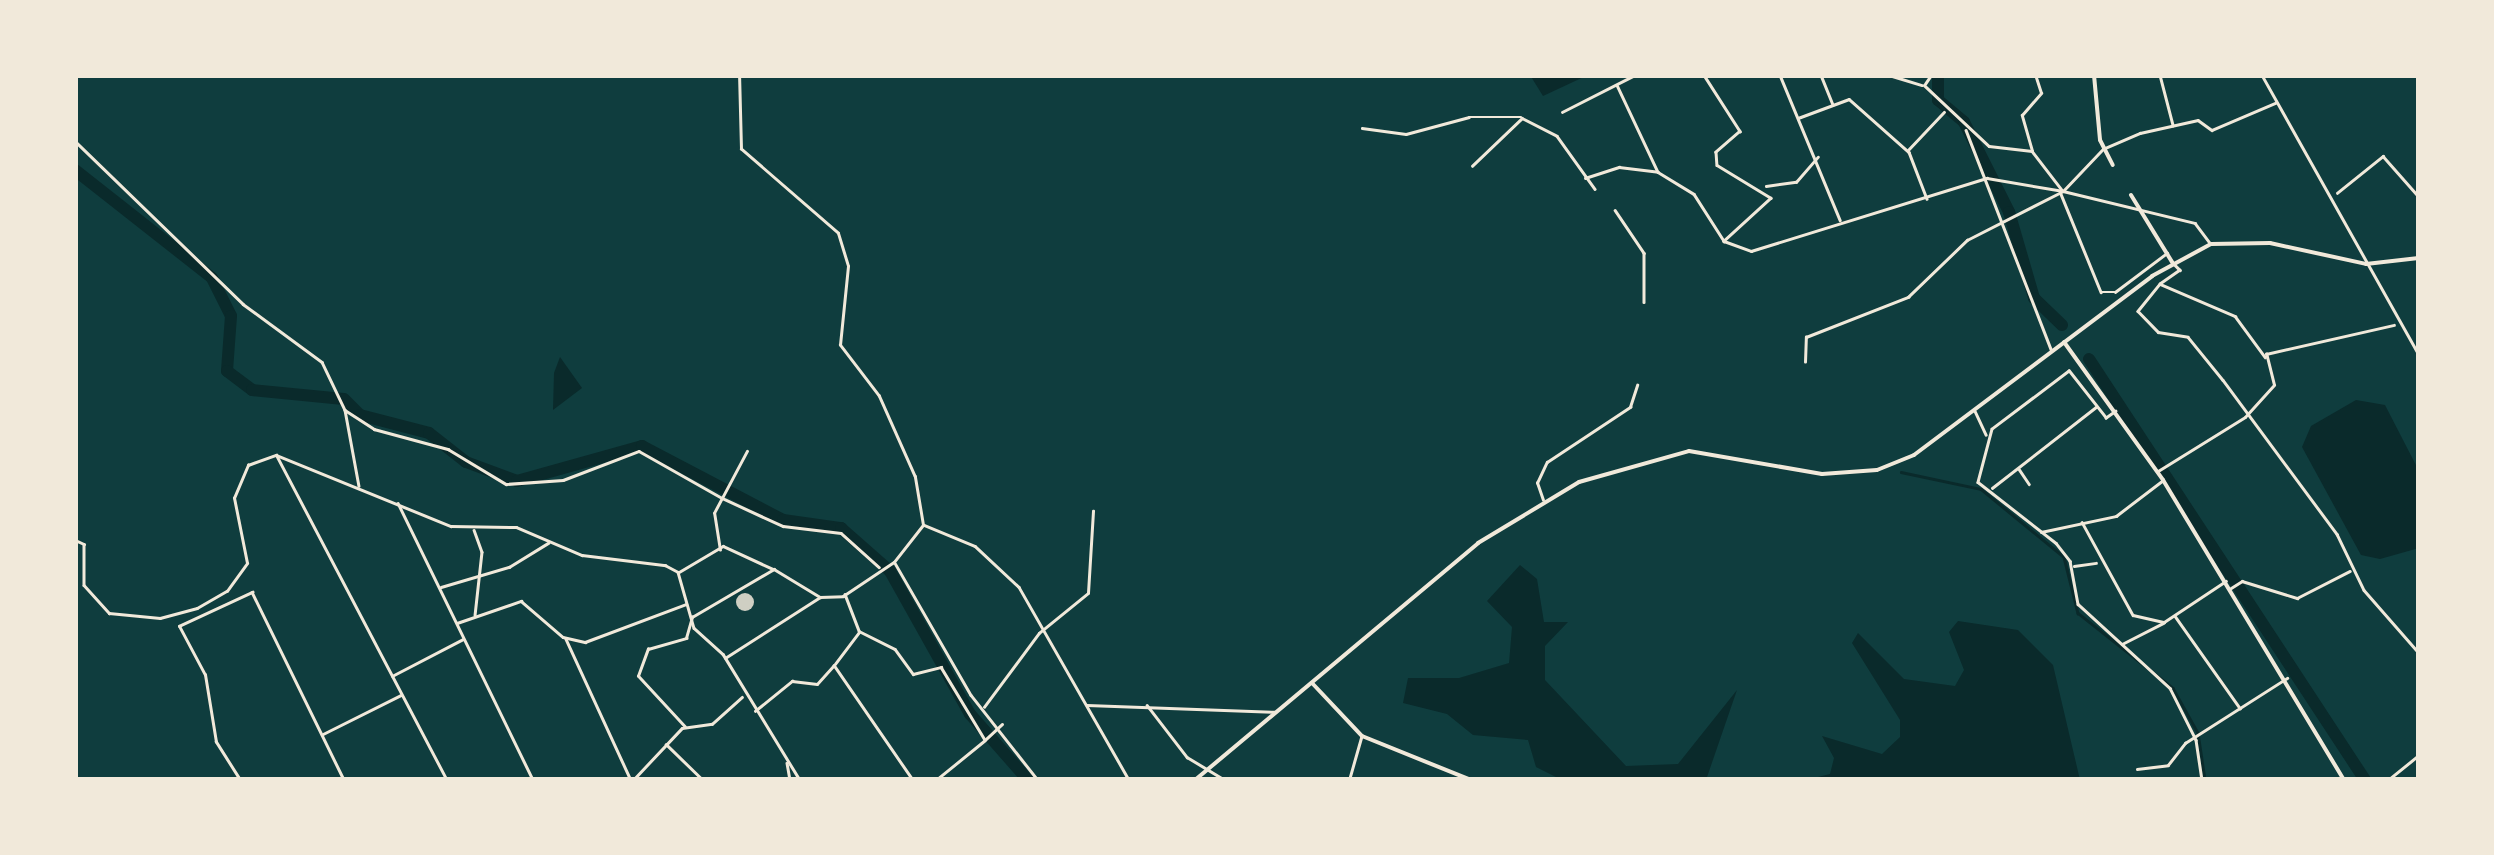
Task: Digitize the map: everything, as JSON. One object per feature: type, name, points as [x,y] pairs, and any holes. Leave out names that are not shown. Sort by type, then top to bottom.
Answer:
[{"type":"main road","points":[[2094,75],[2103,149],[2113,165]]},
{"type":"main road","points":[[2131,195],[2172,262]]},
{"type":"main road","points":[[1195,780],[1543,500],[1618,466],[1689,451],[1822,474],[1878,470],[1975,409],[2172,262],[2211,244],[2270,243],[2366,264],[2419,258]]},
{"type":"main road","points":[[2064,342],[2160,470],[2287,678],[2344,780]]},
{"type":"main road","points":[[1312,683],[1362,736],[1471,780]]},
{"type":"street","points":[[725,658],[820,597],[844,594],[892,563],[923,525],[915,478],[879,396],[840,345],[848,266],[836,227],[741,150],[739,75]]},
{"type":"street","points":[[1562,112],[1636,75]]},
{"type":"street","points":[[1704,75],[1740,132],[1716,152],[1718,165],[1764,188],[1770,200],[1724,241]]},
{"type":"street","points":[[1780,75],[1819,156],[1840,220]]},
{"type":"street","points":[[1821,75],[1833,105]]},
{"type":"street","points":[[1890,75],[1924,85],[1945,111],[1990,146],[2032,151]]},
{"type":"street","points":[[1924,85],[1931,75]]},
{"type":"street","points":[[2035,75],[2041,93],[2022,115],[2032,151],[2062,192],[2100,292],[2115,292],[2167,253]]},
{"type":"street","points":[[2160,75],[2173,126]]},
{"type":"street","points":[[2262,75],[2335,195],[2396,324],[2419,355]]},
{"type":"street","points":[[1616,84],[1658,172]]},
{"type":"street","points":[[1798,118],[1850,99],[1906,152],[1928,201]]},
{"type":"street","points":[[1804,362],[1806,337],[1908,297],[1967,240],[2062,192],[2103,149],[2198,120],[2212,130],[2276,103]]},
{"type":"street","points":[[1906,152],[1945,111]]},
{"type":"street","points":[[1362,128],[1406,134],[1469,117],[1522,118],[1557,136],[1595,189]]},
{"type":"street","points":[[1472,166],[1522,118]]},
{"type":"street","points":[[1966,130],[2006,221],[2035,326],[2052,350]]},
{"type":"street","points":[[75,141],[243,304],[322,362],[345,410],[359,488]]},
{"type":"street","points":[[1764,188],[1774,179],[1796,182],[1819,156]]},
{"type":"street","points":[[2335,195],[2384,156],[2419,197]]},
{"type":"street","points":[[1585,178],[1618,167],[1658,172],[1694,194],[1724,241],[1751,251],[1840,220],[1928,201],[1987,178],[2138,206],[2202,226],[2211,244]]},
{"type":"street","points":[[1615,210],[1644,253],[1644,302]]},
{"type":"street","points":[[2172,262],[2180,270],[2160,284],[2138,311],[2158,332],[2188,337],[2337,534],[2352,570],[2419,653]]},
{"type":"street","points":[[2160,284],[2235,316],[2265,357],[2274,385],[2247,414],[2160,470]]},
{"type":"street","points":[[2265,357],[2396,324]]},
{"type":"street","points":[[1988,437],[2069,372],[2106,418],[2116,412]]},
{"type":"street","points":[[1543,500],[1537,482],[1546,462],[1630,407],[1636,385]]},
{"type":"street","points":[[1992,488],[2098,406]]},
{"type":"street","points":[[1975,409],[1988,437],[1978,482],[1992,488],[2041,532],[2072,566],[2078,604],[2170,688],[2196,740],[2202,780]]},
{"type":"street","points":[[345,410],[374,429],[448,449],[506,484],[563,480],[639,451],[722,498],[784,526],[841,534],[880,568]]},
{"type":"street","points":[[720,550],[714,513],[747,451]]},
{"type":"street","points":[[276,455],[447,780]]},
{"type":"street","points":[[75,540],[84,544],[84,585],[109,613],[160,618],[227,591],[250,549],[234,498],[248,465],[276,455],[473,528],[516,527],[550,542],[678,572],[720,550],[774,569],[820,597]]},
{"type":"street","points":[[2018,468],[2029,484]]},
{"type":"street","points":[[2041,532],[2116,516],[2163,480]]},
{"type":"street","points":[[397,502],[534,780]]},
{"type":"street","points":[[983,708],[1039,633],[1062,622],[1091,586],[1092,512]]},
{"type":"street","points":[[2082,522],[2097,562],[2129,613],[2164,622]]},
{"type":"street","points":[[923,525],[975,546],[1020,586],[1039,633],[1129,780]]},
{"type":"street","points":[[473,528],[478,577],[476,615]]},
{"type":"street","points":[[440,587],[478,577],[550,542]]},
{"type":"street","points":[[2072,566],[2097,562]]},
{"type":"street","points":[[892,563],[983,708],[1002,724],[1038,780]]},
{"type":"street","points":[[685,727],[638,670],[648,649],[686,638],[692,617],[774,569]]},
{"type":"street","points":[[2232,586],[2242,581],[2297,598],[2352,570]]},
{"type":"street","points":[[678,572],[692,617],[725,658],[744,696],[800,780]]},
{"type":"street","points":[[2122,644],[2164,622],[2226,580]]},
{"type":"street","points":[[227,591],[233,599]]},
{"type":"street","points":[[240,780],[216,742],[206,675],[179,626],[252,592],[344,780]]},
{"type":"street","points":[[844,594],[859,631],[895,649],[913,674],[941,668],[985,740]]},
{"type":"street","points":[[458,623],[521,602],[565,638],[632,780],[685,727],[712,724],[744,696]]},
{"type":"street","points":[[565,638],[585,642],[688,604]]},
{"type":"street","points":[[2174,615],[2240,709]]},
{"type":"street","points":[[755,712],[792,681],[817,684],[859,631]]},
{"type":"street","points":[[392,676],[465,638]]},
{"type":"street","points":[[834,665],[913,780]]},
{"type":"street","points":[[2137,769],[2168,765],[2196,740],[2287,678]]},
{"type":"street","points":[[322,735],[403,694]]},
{"type":"street","points":[[1086,706],[1146,704],[1278,712]]},
{"type":"street","points":[[1146,704],[1157,727],[1225,780]]},
{"type":"street","points":[[936,780],[1002,724]]},
{"type":"street","points":[[1349,780],[1362,736]]},
{"type":"street","points":[[665,743],[703,780]]},
{"type":"street","points":[[2388,780],[2419,754]]},
{"type":"street","points":[[787,760],[790,780]]},
{"type":"water","points":[[1530,75],[1588,75],[1543,96]]},
{"type":"water","points":[[560,357],[582,388],[553,410],[554,373]]},
{"type":"water","points":[[2356,400],[2385,405],[2419,471],[2419,548],[2380,559],[2361,555],[2302,447],[2311,426]]},
{"type":"water","points":[[1520,565],[1537,579],[1544,622],[1568,622],[1545,646],[1545,680],[1626,766],[1678,764],[1737,690],[1706,780],[1560,779],[1536,767],[1528,740],[1473,735],[1447,714],[1403,703],[1408,678],[1459,678],[1509,663],[1512,627],[1487,601]]},
{"type":"water","points":[[1958,621],[2018,630],[2053,665],[2080,780],[1806,780],[1830,774],[1834,758],[1822,736],[1882,754],[1900,737],[1900,720],[1852,643],[1858,633],[1904,679],[1955,686],[1964,670],[1949,632]]},
{"type":"building","points":[[745,593],[754,602],[745,611],[736,602]]},
{"type":"waterway","points":[[1938,75],[1938,100],[1964,122],[2009,212],[2034,298],[2062,325]]},
{"type":"waterway","points":[[75,170],[212,278],[231,316],[227,371],[252,390],[344,399],[360,415],[429,433],[466,462],[517,481],[642,446],[783,520],[841,528],[890,571],[970,714],[1028,780]]},
{"type":"waterway","points":[[2089,359],[2365,780]]},
{"type":"waterway","points":[[1901,472],[1981,489],[2064,557],[2078,613],[2173,688],[2198,733],[2205,780]]}]
